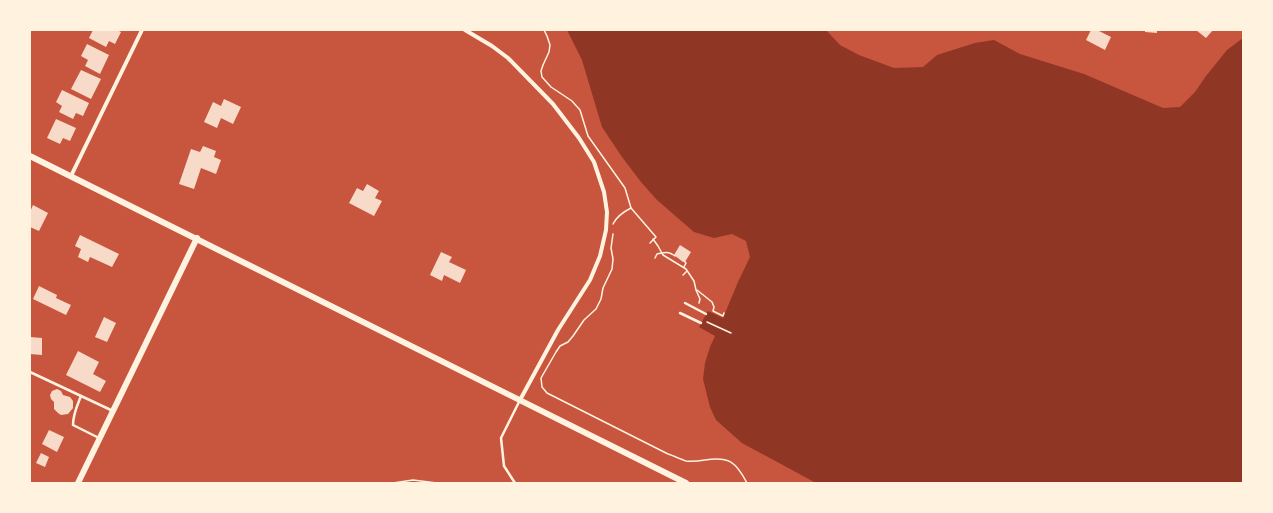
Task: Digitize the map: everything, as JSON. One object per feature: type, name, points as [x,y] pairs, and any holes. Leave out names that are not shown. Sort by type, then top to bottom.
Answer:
[{"type":"street","points":[[71,176],[142,30]]},
{"type":"street","points":[[465,30],[492,46],[508,58],[553,104],[580,138],[594,162],[604,192],[607,212],[606,230],[600,256],[590,280],[558,330],[520,400]]},
{"type":"street","points":[[30,156],[686,483]]},
{"type":"street","points":[[78,483],[197,238]]},
{"type":"lane","points":[[685,303],[706,314]]},
{"type":"lane","points":[[680,313],[701,323]]},
{"type":"lane","points":[[30,372],[113,411]]},
{"type":"lane","points":[[81,396],[74,413],[73,425],[100,438]]},
{"type":"lane","points":[[514,483],[504,466],[500,438],[520,400]]},
{"type":"path","points":[[544,30],[550,45],[549,52],[541,71],[542,77],[551,87],[572,101],[580,110],[588,136],[625,188],[630,208],[656,237],[650,243]]},
{"type":"path","points":[[613,224],[620,215],[630,208]]},
{"type":"path","points":[[613,230],[611,248],[613,259],[612,269],[603,288],[601,299],[596,309],[584,320],[568,342],[560,346],[541,378],[542,387],[547,392],[668,454],[685,460],[697,461],[716,458],[727,459],[736,465],[747,483]]},
{"type":"path","points":[[653,239],[662,254],[684,267],[694,281],[700,299],[697,310]]},
{"type":"path","points":[[655,258],[657,254],[668,252],[675,256]]},
{"type":"path","points":[[684,261],[686,263],[684,267]]},
{"type":"path","points":[[683,275],[687,271]]},
{"type":"path","points":[[696,290],[712,302],[714,307],[713,311],[723,316],[724,313]]},
{"type":"path","points":[[721,328],[731,333]]},
{"type":"path","points":[[393,483],[413,480],[437,483]]},
{"type":"shaded area","points":[[567,30],[826,30],[840,45],[859,55],[894,68],[923,67],[937,55],[975,43],[994,40],[1020,54],[1084,74],[1163,108],[1180,107],[1195,92],[1227,50],[1243,38],[1243,483],[816,483],[742,443],[716,420],[710,407],[703,379],[705,363],[715,336],[699,327],[708,311],[723,318],[750,257],[746,241],[732,234],[714,238],[694,232],[657,200],[641,182],[602,127],[582,60]]},
{"type":"building","points":[[93,30],[117,30],[121,32],[115,44],[109,41],[106,47],[89,38]]},
{"type":"building","points":[[1091,30],[1097,30],[1111,37],[1105,50],[1086,40]]},
{"type":"building","points":[[1145,30],[1157,30],[1157,33],[1145,32]]},
{"type":"building","points":[[1196,30],[1213,30],[1206,38]]},
{"type":"building","points":[[87,44],[109,55],[100,74],[85,66],[88,60],[81,56]]},
{"type":"building","points":[[81,70],[101,79],[91,99],[71,89]]},
{"type":"building","points":[[62,90],[89,103],[83,116],[76,113],[73,119],[59,112],[62,106],[56,102]]},
{"type":"building","points":[[224,99],[241,107],[233,124],[221,118],[217,128],[204,122],[213,102],[221,106]]},
{"type":"building","points":[[56,119],[76,128],[70,141],[63,138],[60,144],[47,138]]},
{"type":"building","points":[[203,146],[216,151],[214,157],[221,160],[216,174],[201,168],[194,189],[179,184],[191,149],[200,152]]},
{"type":"building","points":[[367,184],[379,191],[375,198],[382,201],[374,216],[349,203],[357,188],[363,191]]},
{"type":"building","points":[[33,205],[48,213],[39,231],[30,227],[30,212]]},
{"type":"building","points":[[80,235],[119,254],[112,267],[90,257],[88,262],[78,257],[81,249],[75,246]]},
{"type":"building","points":[[680,245],[691,252],[685,262],[674,255]]},
{"type":"building","points":[[441,252],[452,257],[449,262],[466,270],[460,283],[444,275],[442,281],[430,275]]},
{"type":"building","points":[[39,286],[57,295],[56,298],[71,305],[66,315],[33,299]]},
{"type":"building","points":[[104,317],[116,323],[107,342],[95,337]]},
{"type":"building","points":[[30,337],[42,338],[42,355],[30,354]]},
{"type":"building","points":[[78,351],[99,362],[93,374],[106,381],[100,392],[66,375]]},
{"type":"building","points":[[57,389],[61,391],[63,395],[70,397],[73,401],[73,408],[68,414],[61,415],[54,409],[54,402],[50,395],[52,391]]},
{"type":"building","points":[[49,430],[64,437],[57,452],[42,444]]},
{"type":"building","points":[[41,453],[49,457],[45,467],[36,463]]}]
